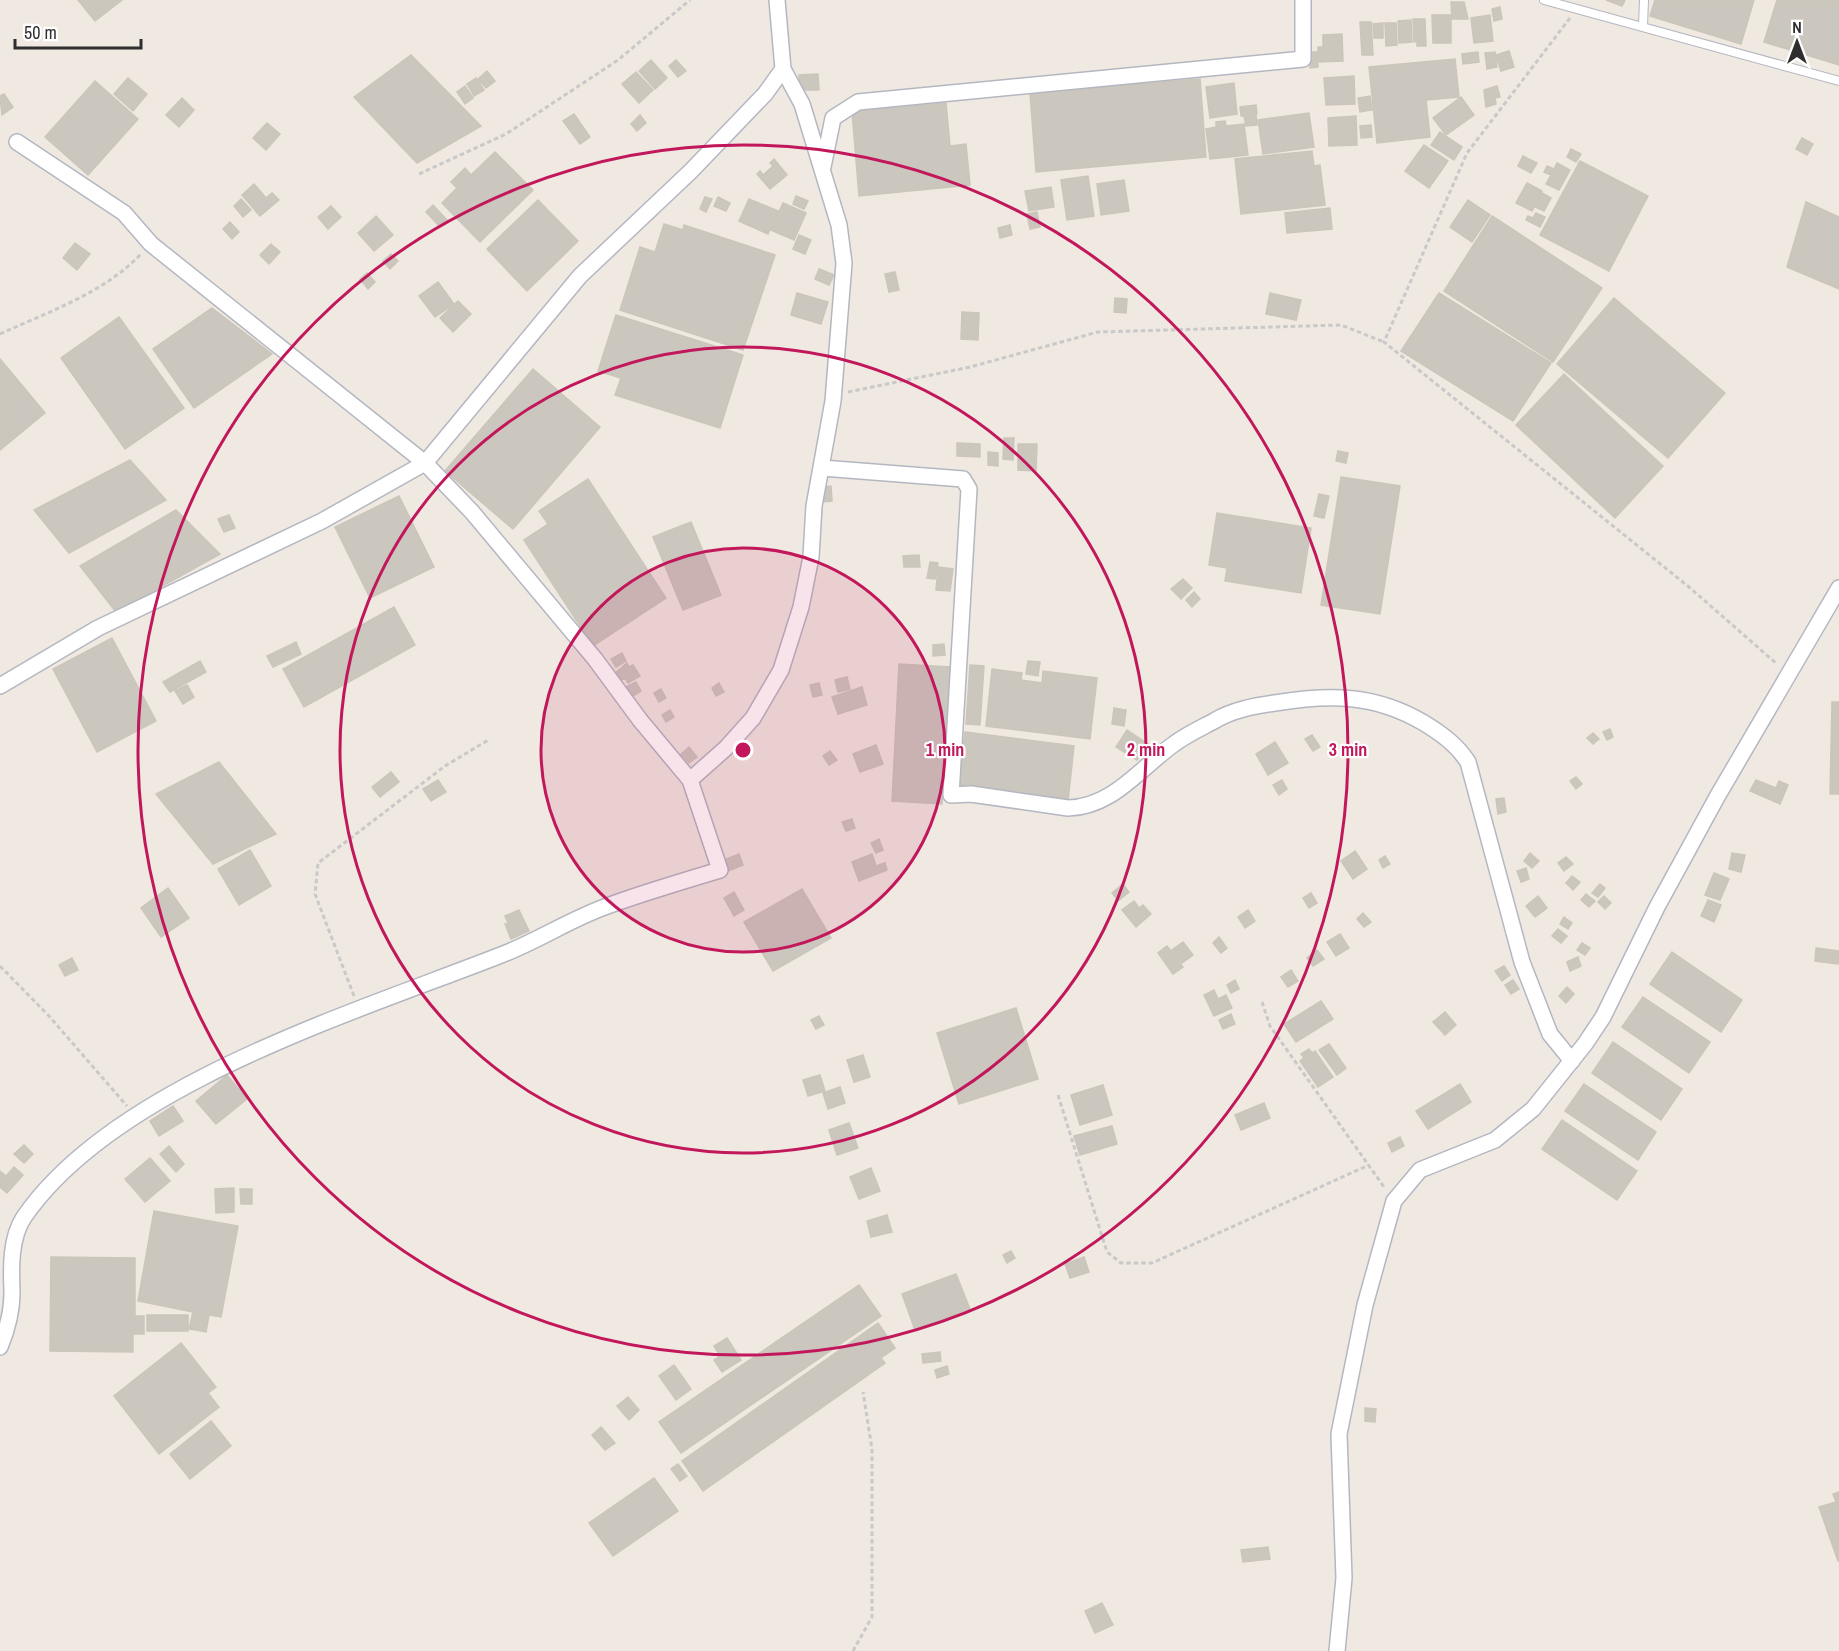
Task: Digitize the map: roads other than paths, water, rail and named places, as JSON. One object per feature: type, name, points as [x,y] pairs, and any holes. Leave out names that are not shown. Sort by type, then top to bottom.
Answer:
[{"type":"street","points":[[690,780],[726,748],[753,718],[781,670],[801,607],[811,557],[814,506],[833,395],[844,263],[839,225],[802,104],[783,69],[777,0]]},
{"type":"street","points":[[822,170],[833,117],[858,102],[1303,59],[1304,0]]},
{"type":"street","points":[[0,686],[98,628],[322,521],[425,463],[580,276],[691,171],[765,94],[783,69]]},
{"type":"street","points":[[0,1347],[9,1321],[12,1294],[9,1276],[15,1241],[23,1219],[61,1174],[88,1150],[135,1116],[171,1094],[358,1009],[503,954],[608,905],[720,870],[690,780],[640,720],[595,659],[472,512],[425,463],[151,244],[124,213],[17,142]]},
{"type":"street","points":[[822,468],[963,479],[969,489],[951,795],[970,794],[1068,808],[1084,808],[1100,802],[1115,792],[1175,743],[1217,719],[1248,707],[1298,699],[1346,697],[1382,703],[1406,712],[1437,731],[1459,749],[1468,762],[1526,973],[1550,1034],[1572,1061]]},
{"type":"street","points":[[1337,1651],[1344,1578],[1339,1434],[1365,1305],[1394,1201],[1420,1170],[1495,1140],[1533,1109],[1572,1061],[1603,1017],[1657,907],[1839,588]]},
{"type":"lane","points":[[1544,0],[1839,81]]},
{"type":"lane","points":[[1643,26],[1644,0]]}]
